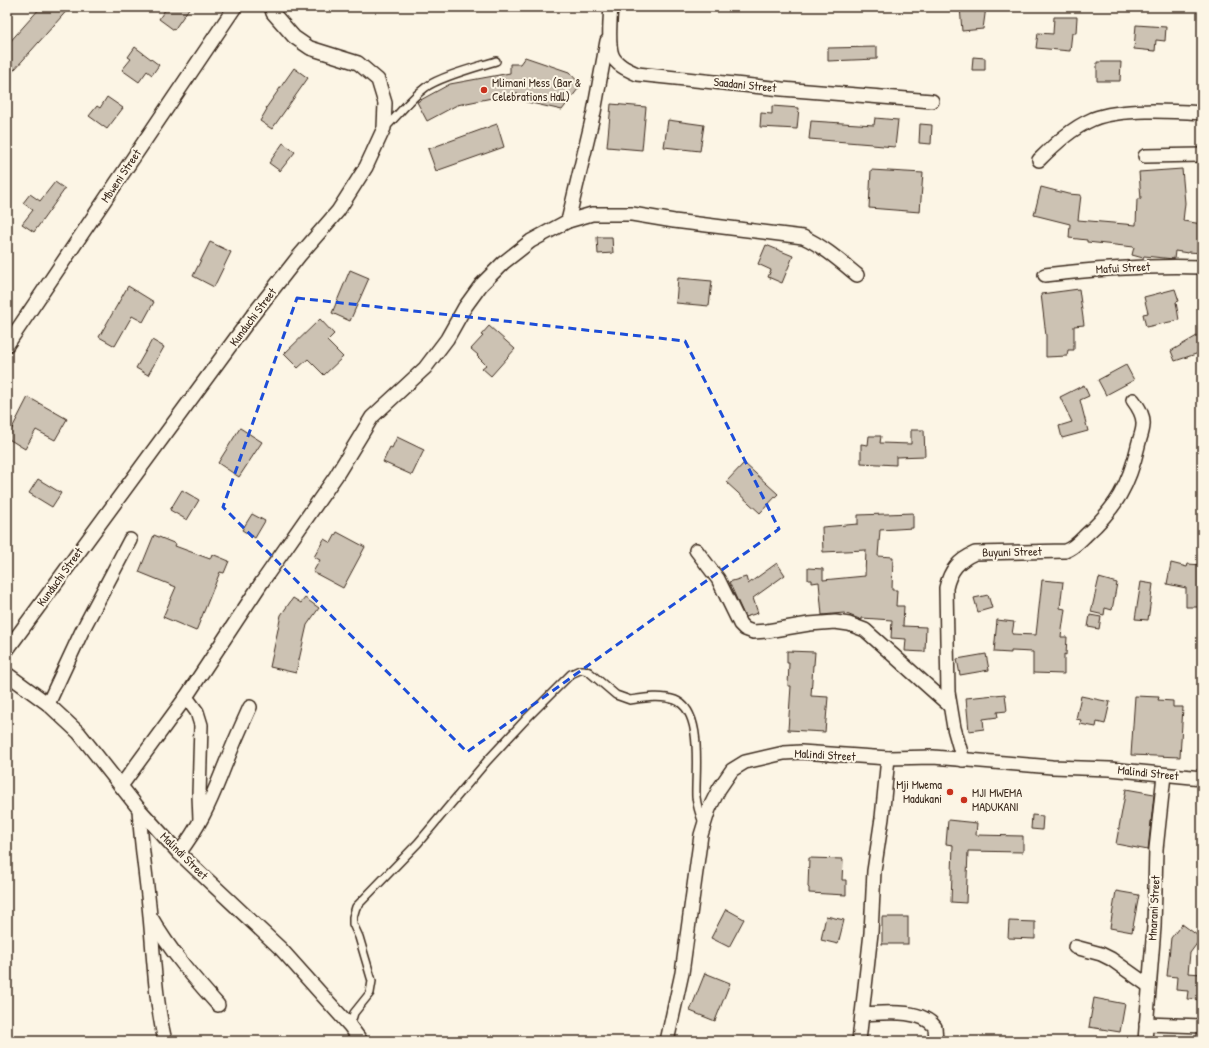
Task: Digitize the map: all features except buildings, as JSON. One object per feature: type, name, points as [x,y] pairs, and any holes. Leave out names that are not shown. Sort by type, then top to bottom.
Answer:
[{"type":"street","name":"Mbweni Street","points":[[7,345],[235,7]]},
{"type":"street","name":"Kunduchi Street","points":[[7,650],[257,310],[299,256],[338,211],[366,167],[383,131],[385,103],[378,80],[358,63],[310,48],[294,37],[273,13],[271,7]]},
{"type":"street","name":"Saadani Street","points":[[611,13],[610,39],[612,55],[622,66],[637,74],[782,89],[932,101]]},
{"type":"street","points":[[568,221],[594,112],[611,13]]},
{"type":"street","points":[[1039,160],[1056,142],[1074,130],[1092,120],[1115,113],[1160,111],[1202,112]]},
{"type":"street","points":[[1146,156],[1202,155]]},
{"type":"street","points":[[121,786],[186,697],[262,582],[336,476],[372,417],[425,368],[447,339],[477,290],[503,264],[531,241],[568,221],[592,214],[632,214],[682,222],[803,237],[841,261],[857,275]]},
{"type":"street","name":"Mafui Street","points":[[1045,275],[1102,268],[1174,266],[1202,267]]},
{"type":"street","name":"Buyuni Street","points":[[963,760],[954,728],[948,692],[946,588],[951,572],[961,561],[976,552],[1065,551],[1071,549],[1105,518],[1118,499],[1128,479],[1143,425],[1142,416],[1133,400]]},
{"type":"street","points":[[48,704],[79,637],[130,540]]},
{"type":"street","points":[[696,550],[718,579],[740,624],[746,630],[753,632],[767,631],[809,624],[835,622],[849,624],[865,630],[950,706]]},
{"type":"street","name":"Malindi Street","points":[[7,674],[48,704],[79,732],[139,809],[179,853],[281,949],[350,1026],[360,1041]]},
{"type":"street","points":[[186,697],[197,712],[201,725],[199,796],[200,822]]},
{"type":"street","points":[[179,853],[191,838],[212,799],[221,774],[250,707]]},
{"type":"street","name":"Malindi Street","points":[[667,1041],[682,973],[701,835],[704,824],[719,789],[732,770],[745,762],[784,753],[801,752],[888,758],[933,757],[1052,767],[1110,769],[1202,778]]},
{"type":"street","points":[[859,1041],[872,933],[873,877],[882,818],[888,758]]},
{"type":"street","name":"Mnarani Street","points":[[1145,1041],[1154,927],[1156,849],[1164,775]]},
{"type":"street","points":[[139,809],[141,843],[150,916],[154,982],[164,1041]]},
{"type":"street","points":[[150,916],[160,933],[182,963],[218,1005]]},
{"type":"street","points":[[1075,947],[1101,954],[1111,959],[1149,986]]},
{"type":"street","points":[[862,1014],[911,1014],[926,1018],[935,1027],[936,1041]]},
{"type":"street","points":[[1146,1024],[1202,1026]]},
{"type":"street","points":[[350,1026],[350,1041]]},
{"type":"lane","points":[[383,131],[411,100],[427,87],[438,81],[496,61]]},
{"type":"lane","points":[[350,1026],[352,1016],[370,993],[372,981],[364,953],[353,924],[353,917],[356,907],[418,842],[487,761],[528,717],[560,684],[576,671],[584,670],[589,672],[616,695],[624,699],[630,700],[663,697],[675,700],[689,711],[695,733],[696,744],[696,799],[704,824]]},
{"type":"highlighted area","points":[[297,298],[685,341],[779,529],[467,752],[223,507]]},
{"type":"place","name":"Mlimani Mess (Bar & Celebrations Hall)","points":[[484,90]]},
{"type":"place","name":"Mji Mwema Madukani","points":[[950,792]]},
{"type":"place","name":"MJI MWEMA MADUKANI","points":[[964,800]]}]
